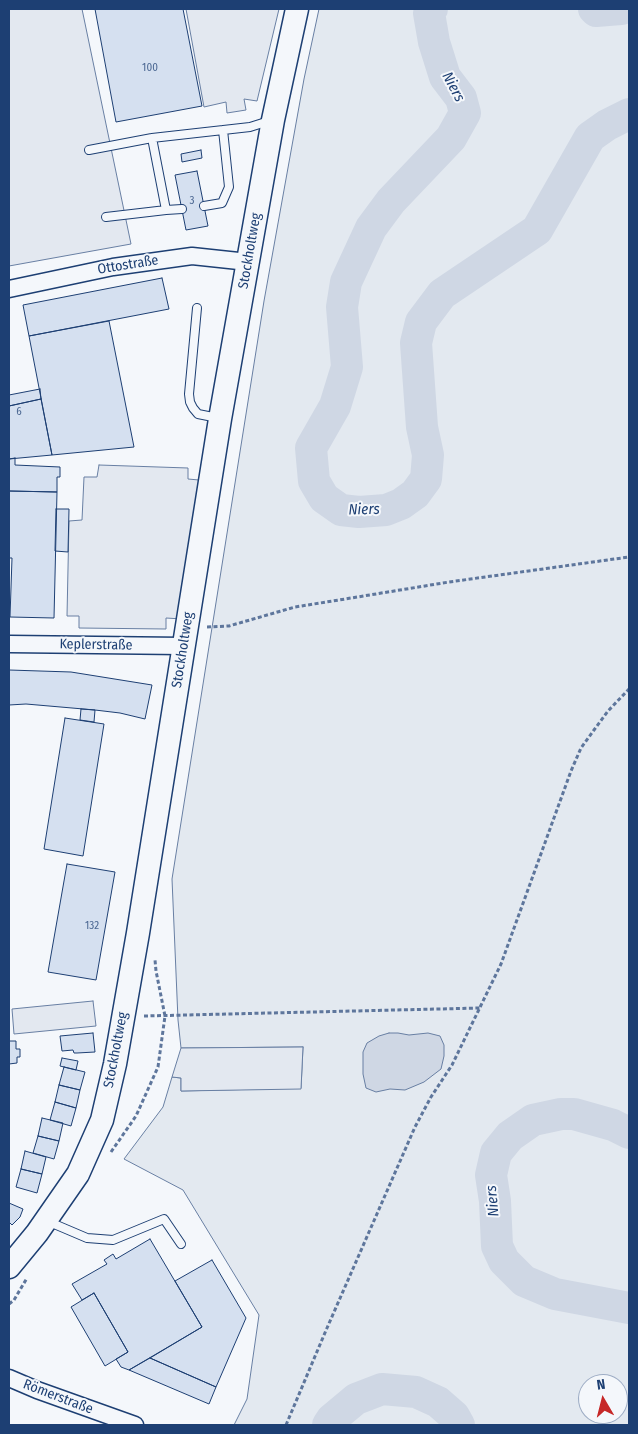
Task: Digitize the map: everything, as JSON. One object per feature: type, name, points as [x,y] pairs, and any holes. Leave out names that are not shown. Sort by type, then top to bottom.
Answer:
[{"type":"main road","name":"Stockholtweg","points":[[9,1267],[46,1221],[78,1174],[102,1120],[115,1064],[220,419],[273,120],[297,9]]},
{"type":"street","name":"Ottostraße","points":[[9,289],[113,267],[192,256],[248,262]]},
{"type":"street","name":"Keplerstraße","points":[[9,644],[185,636]]},
{"type":"street","name":"Römerstraße","points":[[12,1376],[37,1390],[135,1425]]},
{"type":"lane","points":[[89,150],[152,138],[250,128],[273,120]]},
{"type":"lane","points":[[204,206],[222,203],[229,187],[224,130]]},
{"type":"lane","points":[[152,138],[166,210]]},
{"type":"lane","points":[[106,217],[182,209]]},
{"type":"lane","points":[[197,308],[190,402],[198,414],[220,419]]},
{"type":"lane","points":[[46,1221],[87,1238],[113,1240],[164,1219],[180,1244]]},
{"type":"path","points":[[185,636],[229,626],[295,607],[448,582],[629,557]]},
{"type":"path","points":[[286,1425],[415,1127],[431,1097],[452,1065],[501,964],[574,763],[582,748],[608,711],[629,690]]},
{"type":"path","points":[[123,1016],[480,1008]]},
{"type":"shaded area","points":[[9,9],[82,9],[131,244],[9,266]]},
{"type":"shaded area","points":[[186,9],[279,9],[257,101],[244,99],[246,110],[227,113],[226,102],[204,107]]},
{"type":"shaded area","points":[[319,9],[629,9],[629,1425],[234,1425],[247,1399],[259,1315],[183,1190],[124,1159],[163,1107],[172,1077],[181,1078],[181,1091],[301,1088],[303,1047],[181,1048],[178,1020],[172,879],[264,301],[304,79]]},
{"type":"shaded area","points":[[99,465],[188,468],[188,479],[199,480],[182,619],[166,618],[166,629],[79,628],[79,616],[67,616],[69,521],[82,520],[84,477],[97,477]]},
{"type":"shaded area","points":[[93,1001],[96,1026],[14,1034],[12,1009]]},
{"type":"shaded area","points":[[389,1033],[409,1035],[428,1033],[440,1036],[444,1045],[441,1069],[424,1082],[405,1090],[390,1089],[376,1092],[366,1088],[363,1074],[363,1052],[367,1043]]},
{"type":"shaded area","points":[[303,1047],[301,1089],[181,1091],[181,1078],[172,1077],[181,1048]]},
{"type":"building","points":[[95,9],[183,9],[202,106],[116,122]]},
{"type":"building","points":[[201,150],[202,158],[182,162],[181,154]]},
{"type":"building","points":[[197,171],[208,226],[186,230],[175,175]]},
{"type":"building","points":[[162,278],[169,309],[29,336],[23,305]]},
{"type":"building","points":[[109,321],[134,447],[52,455],[29,336]]},
{"type":"building","points":[[40,389],[41,399],[9,406],[9,395]]},
{"type":"building","points":[[41,399],[52,455],[9,459],[9,406]]},
{"type":"building","points":[[15,458],[15,465],[60,467],[60,477],[57,477],[57,492],[9,491],[9,459]]},
{"type":"building","points":[[9,491],[57,492],[54,618],[10,617],[12,558],[9,558]]},
{"type":"building","points":[[56,509],[69,509],[68,552],[55,551]]},
{"type":"building","points":[[9,670],[71,672],[152,685],[145,719],[95,710],[26,704],[9,705]]},
{"type":"building","points":[[81,709],[95,710],[94,722],[80,720]]},
{"type":"building","points":[[65,718],[104,724],[83,856],[44,849]]},
{"type":"building","points":[[67,864],[115,872],[96,980],[48,972]]},
{"type":"building","points":[[93,1033],[95,1052],[74,1053],[73,1050],[62,1051],[60,1036]]},
{"type":"building","points":[[9,1041],[16,1041],[16,1049],[20,1049],[20,1057],[17,1057],[17,1063],[9,1064]]},
{"type":"building","points":[[62,1058],[78,1061],[76,1070],[60,1066]]},
{"type":"building","points":[[64,1067],[85,1072],[80,1090],[59,1085]]},
{"type":"building","points":[[59,1085],[80,1090],[76,1108],[55,1102]]},
{"type":"building","points":[[55,1102],[76,1108],[71,1126],[50,1120]]},
{"type":"building","points":[[42,1118],[63,1123],[59,1141],[38,1136]]},
{"type":"building","points":[[38,1136],[59,1141],[54,1159],[33,1153]]},
{"type":"building","points":[[25,1151],[46,1157],[42,1174],[21,1169]]},
{"type":"building","points":[[21,1169],[42,1174],[37,1193],[16,1187]]},
{"type":"building","points":[[9,1203],[23,1209],[20,1217],[12,1225],[9,1222]]},
{"type":"building","points":[[150,1239],[202,1327],[129,1370],[121,1367],[116,1359],[128,1352],[94,1293],[82,1300],[72,1284],[107,1264],[104,1260],[113,1254],[116,1259]]},
{"type":"building","points":[[212,1260],[246,1318],[216,1387],[150,1358],[202,1327],[175,1281]]},
{"type":"building","points":[[94,1293],[128,1352],[105,1366],[71,1307]]},
{"type":"building","points":[[150,1358],[216,1387],[209,1404],[129,1370]]},
{"type":"waterway","name":"Niers","points":[[432,9],[429,13],[434,42],[445,77],[461,98],[465,113],[451,138],[391,201],[371,228],[346,282],[342,307],[347,367],[335,406],[311,448],[314,481],[324,498],[341,510],[359,512],[386,510],[401,504],[415,494],[426,479],[428,455],[422,427],[416,343],[421,322],[442,294],[537,230],[590,137],[607,125],[629,114]]},
{"type":"waterway","name":"Niers","points":[[594,9],[596,11],[621,9]]},
{"type":"waterway","name":"Niers","points":[[629,1133],[613,1125],[574,1114],[561,1114],[533,1120],[510,1136],[496,1153],[491,1175],[495,1201],[497,1246],[504,1261],[524,1281],[555,1294],[629,1308]]},
{"type":"waterway","name":"Niers","points":[[328,1425],[332,1419],[356,1399],[382,1389],[416,1392],[438,1402],[454,1416],[459,1425]]}]
